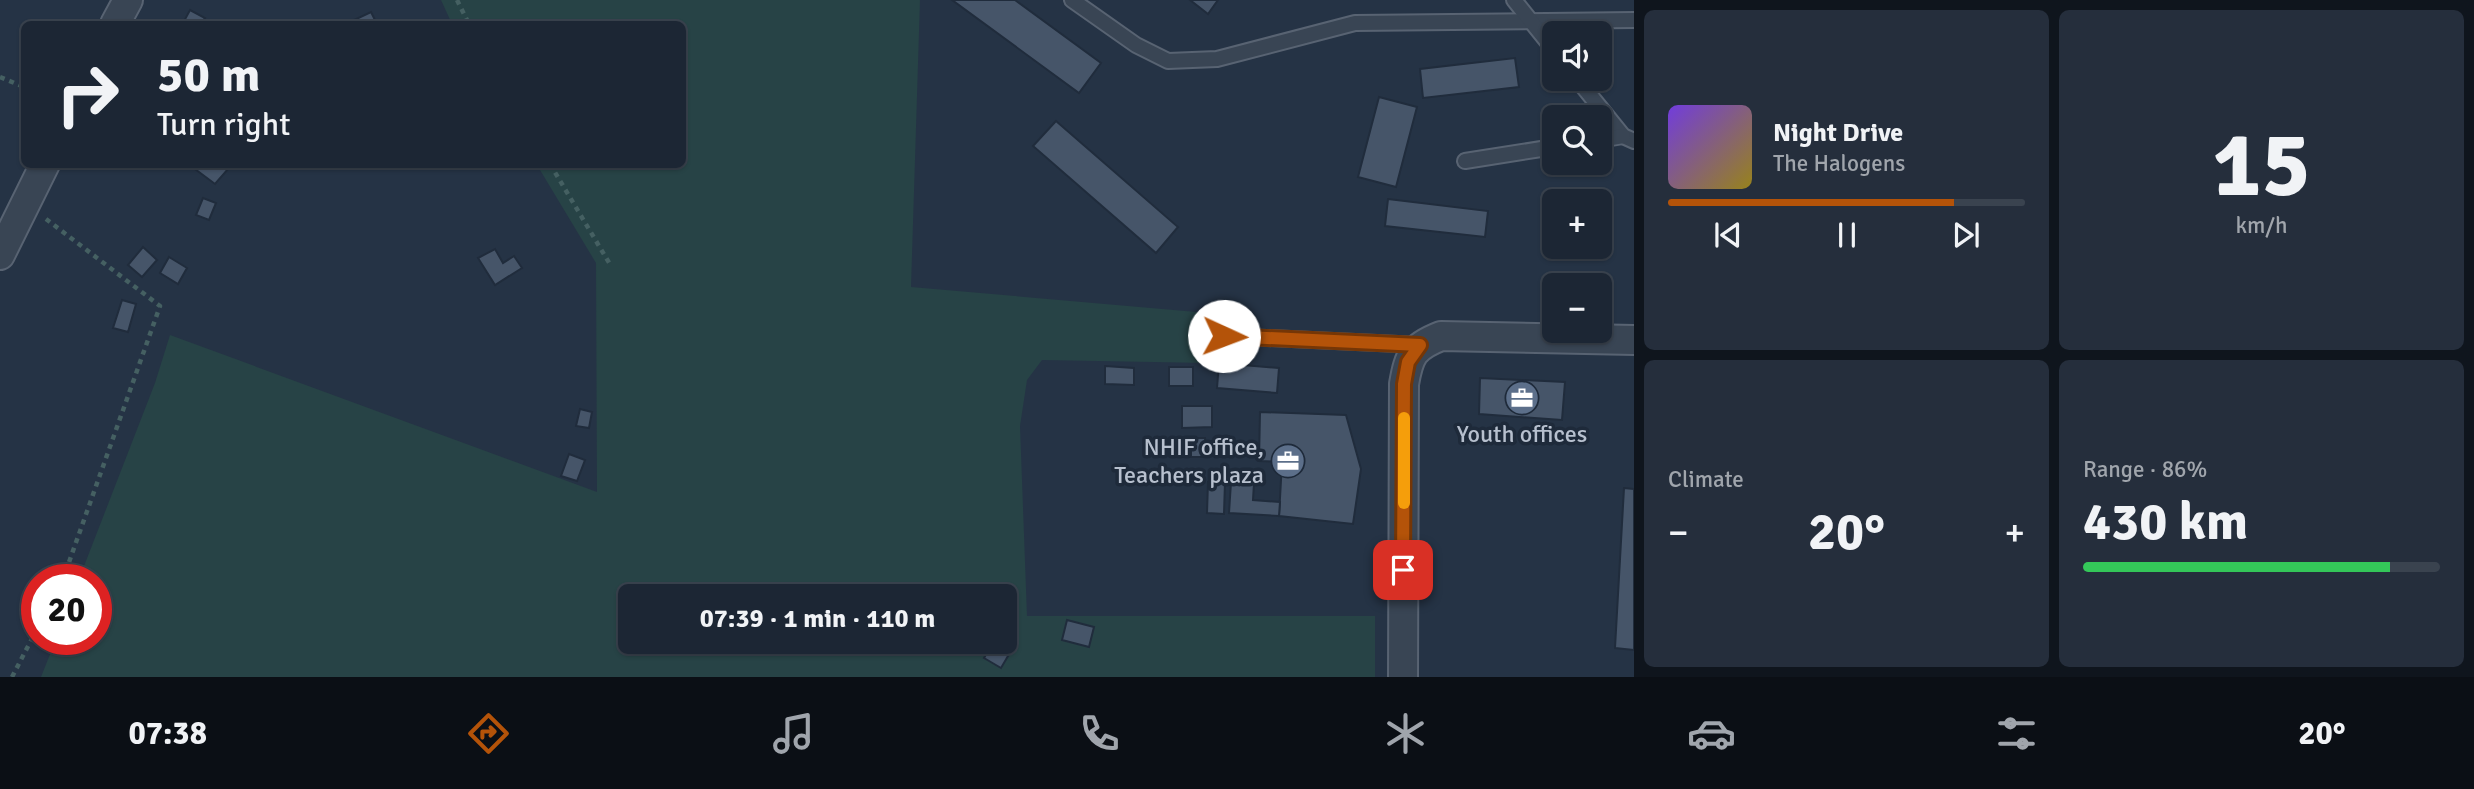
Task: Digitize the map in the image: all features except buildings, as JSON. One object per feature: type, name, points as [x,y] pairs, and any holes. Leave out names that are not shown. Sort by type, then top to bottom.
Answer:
[{"type":"street","points":[[117,21],[128,0]]},
{"type":"street","points":[[0,255],[43,168]]},
{"type":"street","points":[[1403,677],[1404,384],[1408,362],[1420,345],[1441,336],[1634,340]]},
{"type":"lane","points":[[1072,0],[1136,46],[1168,61],[1217,59],[1355,23],[1634,20]]},
{"type":"lane","points":[[1514,0],[1542,35]]},
{"type":"lane","points":[[1587,91],[1629,139]]},
{"type":"lane","points":[[1465,161],[1542,149]]},
{"type":"lane","points":[[1224,336],[1420,345]]},
{"type":"path","points":[[457,0],[467,21]]},
{"type":"path","points":[[0,77],[21,86]]},
{"type":"path","points":[[552,168],[611,266]]},
{"type":"path","points":[[26,204],[160,306],[68,564]]},
{"type":"path","points":[[12,677],[23,655]]},
{"type":"green space","points":[[441,0],[920,0],[911,287],[1208,313],[1208,363],[1042,360],[1027,380],[1020,426],[1027,616],[1375,616],[1375,677],[41,677],[50,655],[112,655],[112,564],[85,564],[155,383],[170,335],[597,492],[596,263],[539,168],[686,168],[686,21],[451,21]]},
{"type":"slow traffic","points":[[1404,418],[1404,503]]},
{"type":"place","name":"Youth offices","points":[[1522,398]]},
{"type":"place","name":"NHIF office, Teachers plaza","points":[[1288,461]]},
{"type":"route","points":[[1224,336],[1420,345],[1408,362],[1404,384],[1403,570]]}]
